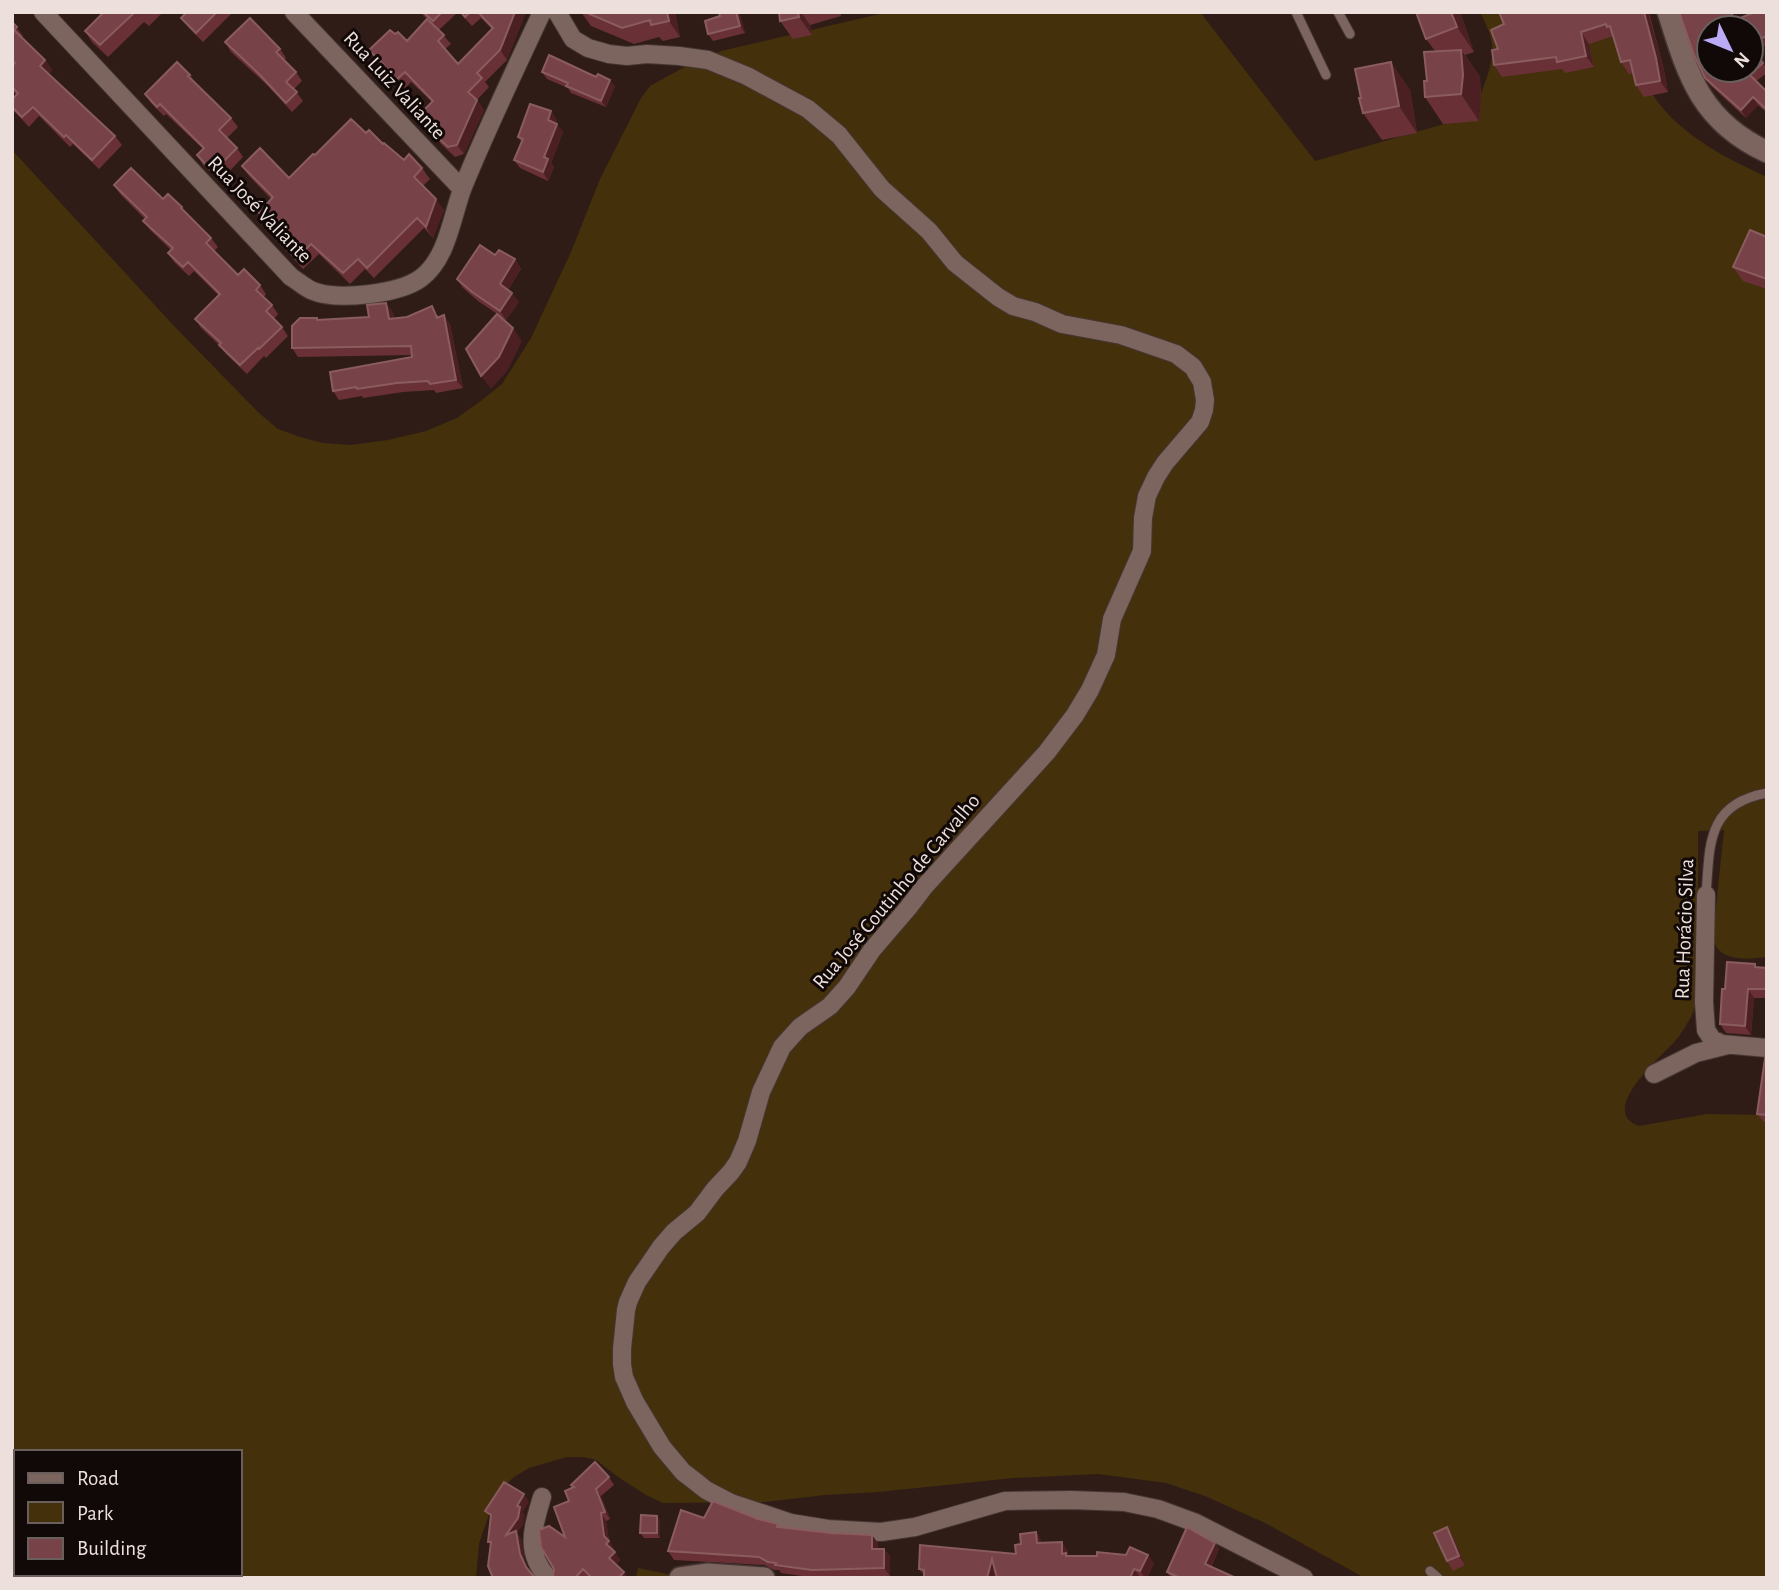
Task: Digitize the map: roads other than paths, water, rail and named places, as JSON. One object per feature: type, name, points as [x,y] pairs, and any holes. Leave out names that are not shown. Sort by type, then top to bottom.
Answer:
[{"type":"street","name":"Rua José Valiante","points":[[43,12],[290,277],[312,291],[335,297],[400,288],[422,278],[436,261],[446,240],[462,189],[542,12]]},
{"type":"street","name":"Rua Luiz Valiante","points":[[294,12],[462,189]]},
{"type":"street","name":"Rua José Coutinho de Carvalho","points":[[557,12],[573,39],[588,48],[635,57],[647,54],[708,60],[747,76],[808,109],[839,135],[882,189],[929,231],[955,263],[992,293],[1013,306],[1062,324],[1121,335],[1176,354],[1198,374],[1205,400],[1200,422],[1165,463],[1150,488],[1143,518],[1142,551],[1112,619],[1102,665],[1075,715],[1047,752],[924,887],[872,950],[847,987],[830,1006],[800,1027],[782,1047],[761,1092],[753,1125],[738,1161],[697,1213],[661,1247],[643,1272],[628,1302],[624,1319],[622,1364],[628,1388],[662,1447],[683,1472],[706,1490],[731,1503],[791,1523],[828,1529],[881,1532],[915,1527],[1005,1501],[1124,1502],[1157,1509],[1196,1523],[1304,1578]]},
{"type":"street","points":[[1668,12],[1681,55],[1703,102],[1737,134],[1767,152]]},
{"type":"street","name":"Rua Horácio Silva","points":[[1706,895],[1705,1025],[1712,1039],[1728,1045]]},
{"type":"street","points":[[1705,1025],[1693,1045],[1661,1070],[1696,1053],[1728,1045],[1767,1048]]},
{"type":"street","points":[[542,1497],[532,1545],[539,1567],[548,1578]]},
{"type":"street","points":[[680,1578],[708,1574],[764,1578]]},
{"type":"lane","points":[[1296,12],[1326,75]]},
{"type":"lane","points":[[1338,12],[1350,34]]},
{"type":"lane","name":"Rua Horácio Silva","points":[[1706,895],[1710,844],[1716,824],[1730,808],[1741,801],[1767,793]]},
{"type":"lane","points":[[1430,1571],[1438,1578]]}]
